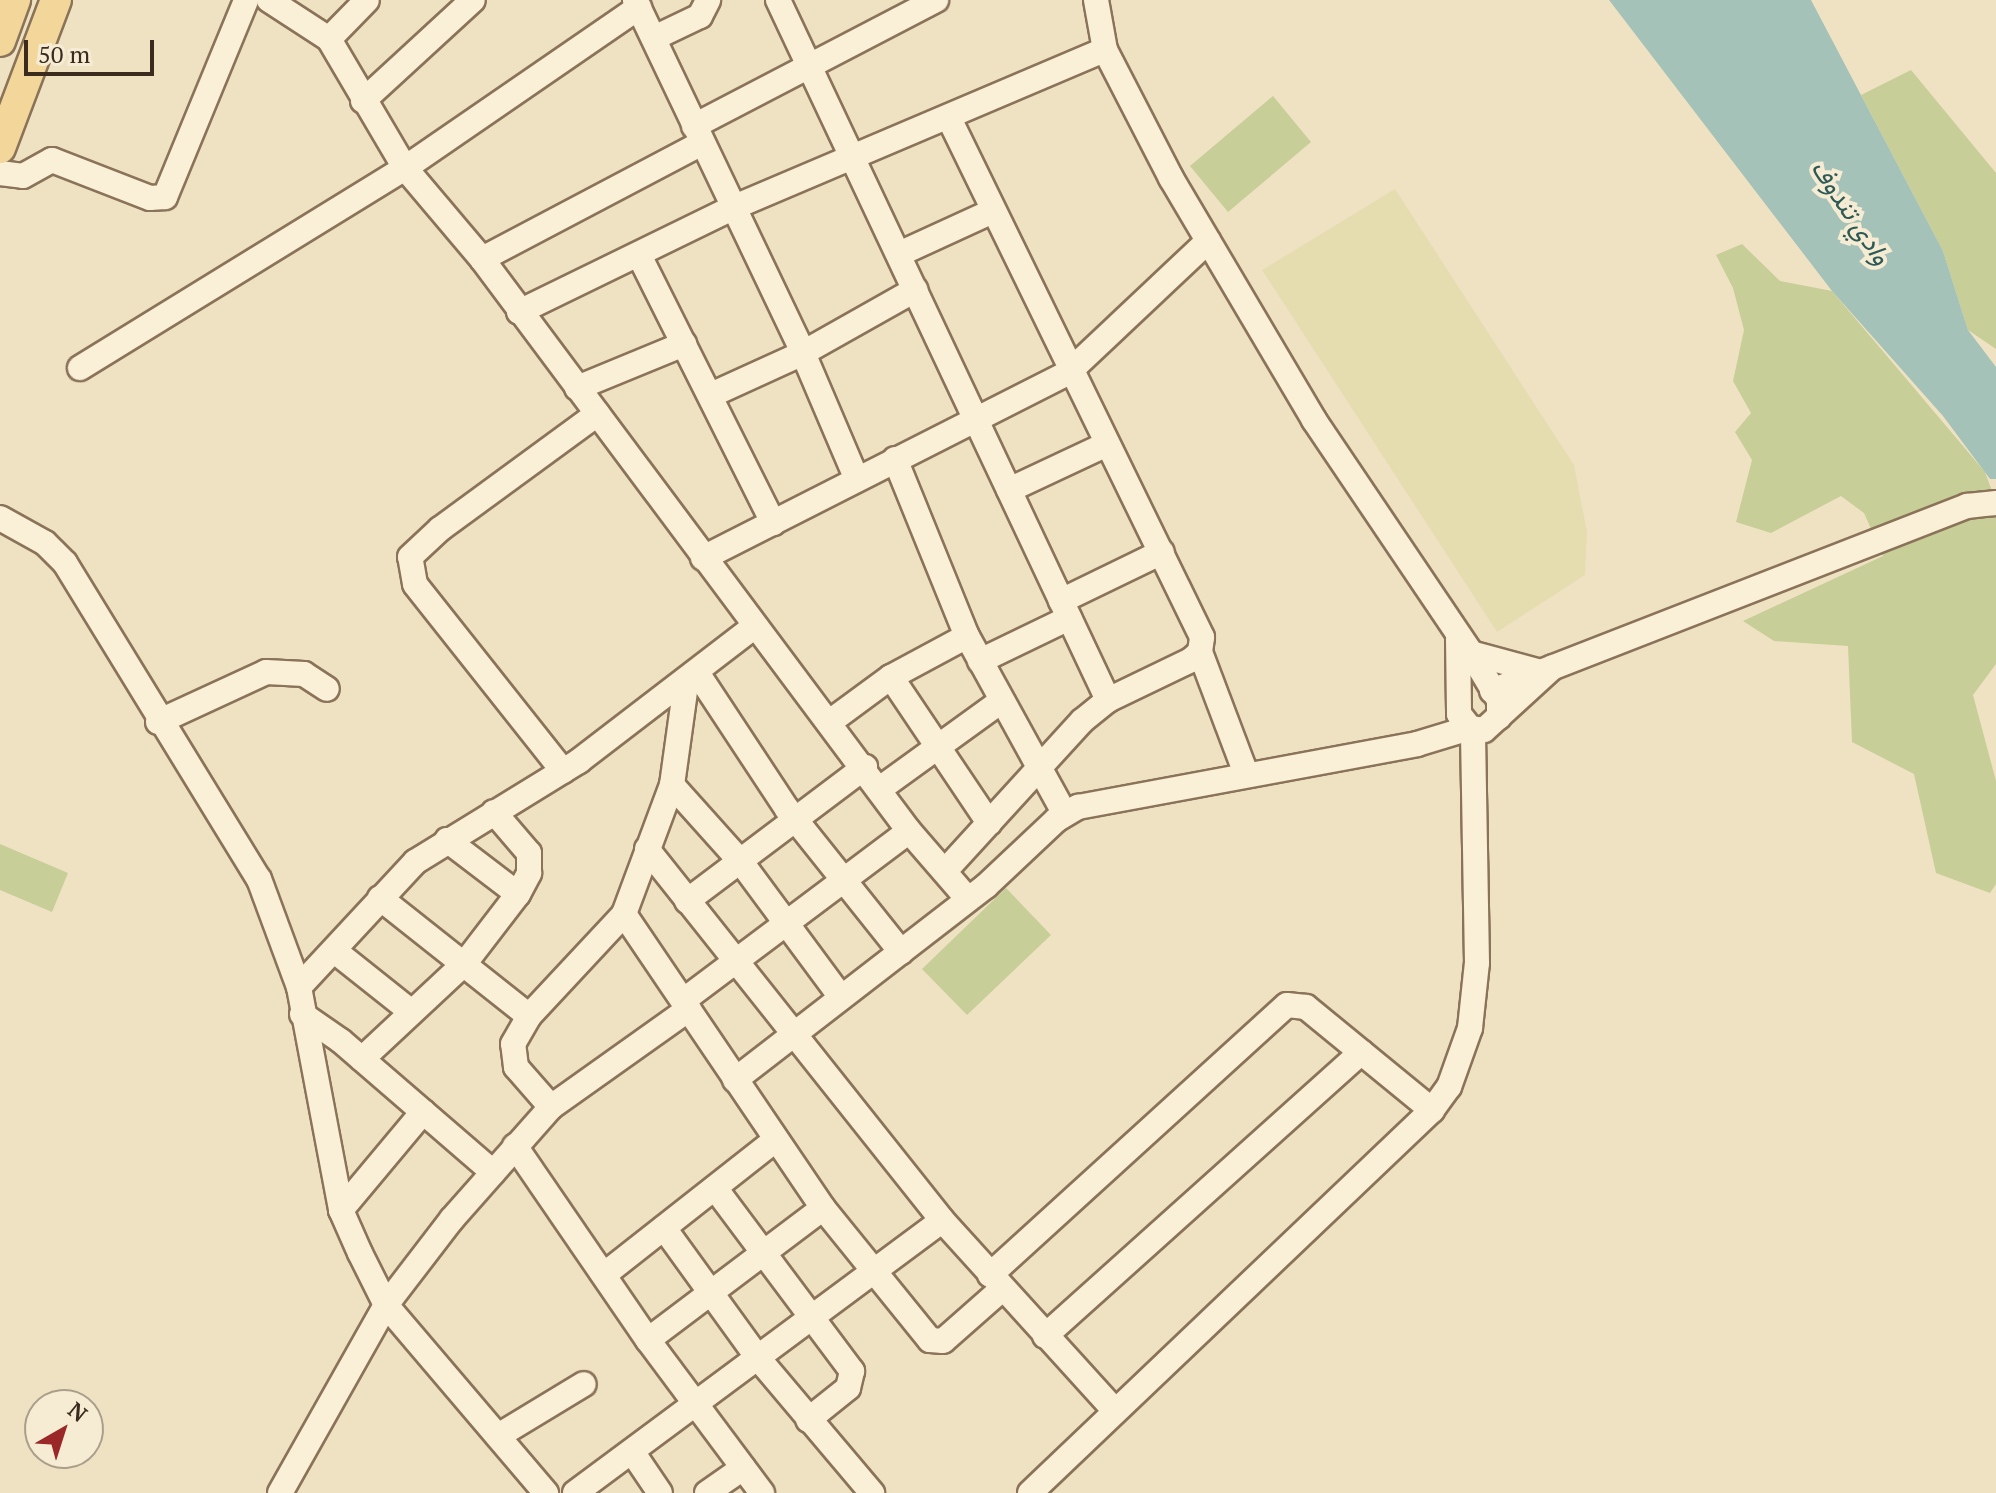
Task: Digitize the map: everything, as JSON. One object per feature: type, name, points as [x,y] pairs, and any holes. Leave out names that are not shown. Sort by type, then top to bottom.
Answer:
[{"type":"main road","points":[[0,41],[15,0]]},
{"type":"main road","points":[[0,148],[56,0]]},
{"type":"street","points":[[0,173],[23,176],[43,162],[62,162],[150,198],[165,197],[246,0]]},
{"type":"street","points":[[269,0],[329,39],[405,168],[482,259],[703,558],[831,721],[909,831],[968,899]]},
{"type":"street","points":[[329,39],[367,0]]},
{"type":"street","points":[[363,101],[473,0]]},
{"type":"street","points":[[654,38],[700,16],[708,0]]},
{"type":"street","points":[[778,0],[813,65],[976,422],[1108,700]]},
{"type":"street","points":[[482,259],[813,65],[936,0]]},
{"type":"street","points":[[80,368],[405,168],[637,3],[803,353],[856,477]]},
{"type":"street","points":[[1101,5],[1105,50],[1208,241],[1314,420],[1464,642],[1490,690]]},
{"type":"street","points":[[519,312],[732,208],[950,120],[1105,50]]},
{"type":"street","points":[[950,120],[1069,372],[1199,625],[1200,652],[1246,774]]},
{"type":"street","points":[[899,254],[993,211]]},
{"type":"street","points":[[703,558],[856,477],[976,422],[1069,372],[1208,241]]},
{"type":"street","points":[[639,255],[773,523]]},
{"type":"street","points":[[711,395],[803,353],[915,290]]},
{"type":"street","points":[[577,388],[684,344]]},
{"type":"street","points":[[563,771],[415,584],[410,557],[440,529],[597,414]]},
{"type":"street","points":[[1009,490],[1107,444]]},
{"type":"street","points":[[895,459],[967,636],[1065,814]]},
{"type":"street","points":[[1476,717],[1470,689],[1490,690],[1967,506],[1996,503]]},
{"type":"street","points":[[0,518],[45,543],[65,563],[158,722],[259,879],[299,987],[302,1014],[322,1093],[341,1210],[386,1305],[546,1493]]},
{"type":"street","points":[[980,661],[1162,552]]},
{"type":"street","points":[[299,987],[336,952],[380,898],[415,862],[563,771],[692,679],[755,626]]},
{"type":"street","points":[[831,721],[891,677],[967,636]]},
{"type":"street","points":[[1464,642],[1545,669]]},
{"type":"street","points":[[1030,1493],[1432,1110],[1459,1066],[1470,1028],[1477,963],[1476,717],[1464,642]]},
{"type":"street","points":[[945,871],[1039,768],[1108,700],[1200,652]]},
{"type":"street","points":[[735,1080],[968,899],[1065,814],[1095,801],[1417,744],[1476,717],[1545,669]]},
{"type":"street","points":[[158,722],[266,672],[304,674],[327,689]]},
{"type":"street","points":[[891,677],[935,747],[989,823]]},
{"type":"street","points":[[551,1107],[511,1059],[513,1044],[529,1016],[624,914],[672,785],[692,679]]},
{"type":"street","points":[[692,679],[796,820],[901,952]]},
{"type":"street","points":[[881,788],[1001,701]]},
{"type":"street","points":[[687,901],[865,767]]},
{"type":"street","points":[[672,785],[741,862],[841,997]]},
{"type":"street","points":[[362,1059],[409,1010],[424,1003],[465,963],[518,894],[529,873],[529,853],[494,812]]},
{"type":"street","points":[[280,1493],[386,1305],[493,1172],[551,1107],[787,924],[847,882],[909,831]]},
{"type":"street","points":[[447,840],[518,894]]},
{"type":"street","points":[[647,849],[942,1220],[1115,1411]]},
{"type":"street","points":[[380,898],[529,1016]]},
{"type":"street","points":[[624,914],[823,1208],[872,1272],[936,1342],[1287,1005],[1306,1007],[1432,1110]]},
{"type":"street","points":[[336,952],[409,1010]]},
{"type":"street","points":[[302,1014],[362,1059],[493,1172]]},
{"type":"street","points":[[1045,1336],[1361,1052]]},
{"type":"street","points":[[341,1210],[423,1112]]},
{"type":"street","points":[[605,1274],[775,1140]]},
{"type":"street","points":[[515,1146],[648,1340],[762,1493]]},
{"type":"street","points":[[715,1188],[815,1316],[853,1378],[808,1420]]},
{"type":"street","points":[[648,1340],[713,1295],[823,1208]]},
{"type":"street","points":[[575,1493],[633,1453],[942,1220]]},
{"type":"street","points":[[664,1228],[758,1358],[872,1493]]},
{"type":"street","points":[[498,1436],[584,1384]]},
{"type":"street","points":[[633,1453],[660,1493]]},
{"type":"street","points":[[707,1493],[743,1468]]},
{"type":"shaded area","points":[[1395,189],[1574,465],[1587,532],[1585,575],[1497,632],[1262,270]]},
{"type":"green space","points":[[1911,70],[1996,173],[1996,349],[1968,330],[1943,251],[1861,95]]},
{"type":"green space","points":[[1273,96],[1311,142],[1228,212],[1190,166]]},
{"type":"green space","points":[[1742,244],[1780,281],[1832,291],[1985,472],[1996,502],[1996,664],[1973,695],[1996,781],[1996,884],[1990,893],[1936,873],[1914,774],[1852,742],[1848,646],[1774,641],[1743,621],[1883,556],[1864,513],[1841,496],[1771,533],[1736,522],[1752,460],[1735,432],[1751,413],[1733,381],[1744,330],[1733,288],[1716,255]]},
{"type":"green space","points":[[0,844],[68,873],[52,912],[0,890]]},
{"type":"green space","points":[[1006,888],[1051,935],[967,1015],[922,969]]},
{"type":"water","name":"وادي تندوف","points":[[1609,0],[1811,0],[1943,251],[1968,330],[1996,367],[1996,479],[1990,479],[1943,416],[1832,291]]}]
